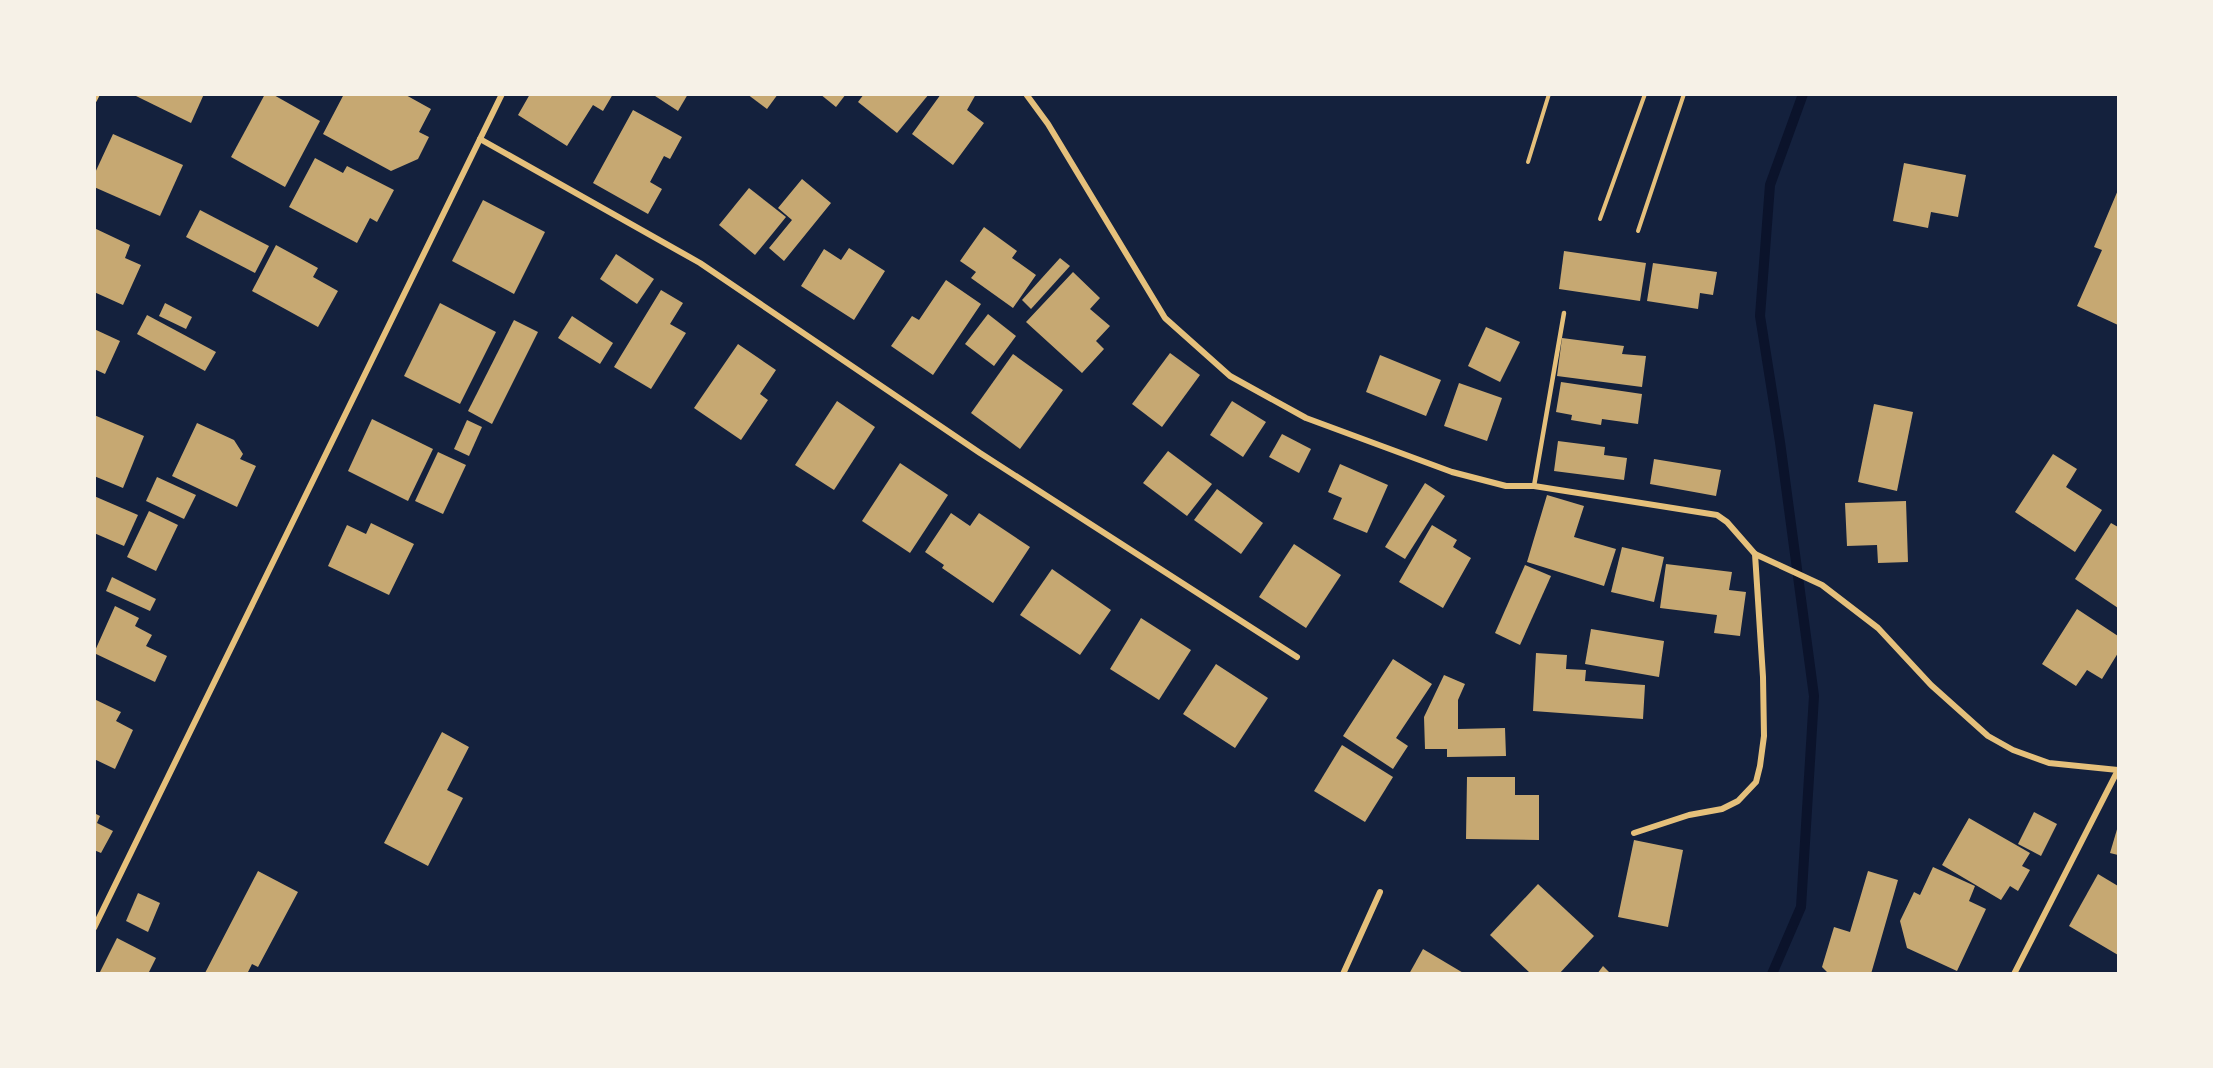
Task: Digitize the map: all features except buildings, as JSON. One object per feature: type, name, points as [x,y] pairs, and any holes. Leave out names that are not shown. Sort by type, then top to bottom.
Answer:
[{"type":"street","points":[[94,100],[97,94]]},
{"type":"street","points":[[94,928],[502,94]]},
{"type":"street","points":[[1026,94],[1048,124],[1165,318],[1230,376],[1306,418],[1452,472],[1506,486],[1533,486],[1717,515],[1755,554],[1822,585],[1878,628],[1931,686],[1988,736],[2013,750],[2049,763],[2118,770],[2014,974]]},
{"type":"street","points":[[480,139],[700,263],[980,453],[1297,657]]},
{"type":"street","points":[[1634,833],[1689,815],[1722,809],[1738,801],[1756,782],[1761,766],[1764,736],[1763,677],[1755,554]]},
{"type":"street","points":[[1343,974],[1380,892]]},
{"type":"lane","points":[[1533,486],[1564,313]]},
{"type":"path","points":[[1528,162],[1549,94]]},
{"type":"path","points":[[1600,219],[1645,94]]},
{"type":"path","points":[[1638,231],[1684,94]]},
{"type":"waterway","points":[[1772,974],[1801,907],[1814,696],[1780,442],[1760,316],[1770,185],[1803,94]]}]
